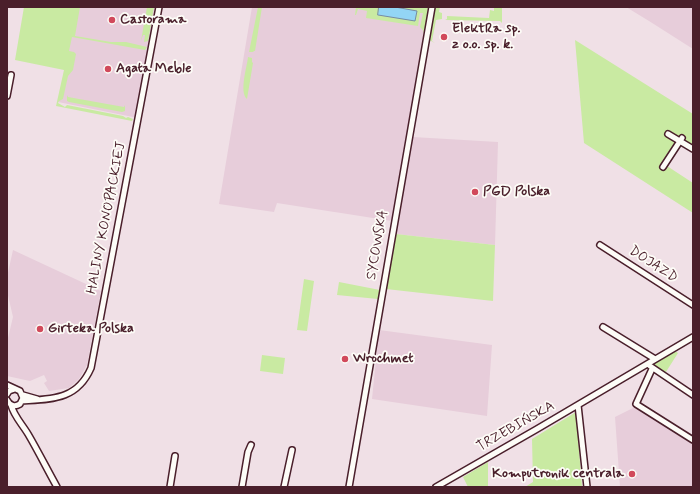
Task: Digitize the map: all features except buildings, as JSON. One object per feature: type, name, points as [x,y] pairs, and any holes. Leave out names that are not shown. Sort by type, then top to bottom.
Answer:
[{"type":"street","name":"HALINY KONOPACKIEJ","points":[[11,405],[38,399],[52,399],[69,393],[83,382],[92,365],[158,7]]},
{"type":"street","name":"SYCOWSKA","points":[[349,487],[432,7]]},
{"type":"street","points":[[7,96],[11,75]]},
{"type":"street","points":[[668,134],[681,140],[693,149]]},
{"type":"street","points":[[663,167],[681,140]]},
{"type":"street","name":"DOJAZD","points":[[600,245],[693,305]]},
{"type":"street","points":[[603,327],[655,359]]},
{"type":"street","name":"TRZEBIŃSKA","points":[[436,487],[608,388],[655,359],[692,339]]},
{"type":"street","points":[[648,364],[652,369],[693,395]]},
{"type":"street","points":[[652,369],[636,404],[693,440]]},
{"type":"street","points":[[7,385],[20,391],[23,395],[17,410],[19,418],[57,487]]},
{"type":"street","points":[[7,394],[9,391],[15,389]]},
{"type":"street","name":"HALINY KONOPACKIEJ","points":[[23,395],[38,399]]},
{"type":"street","points":[[7,400],[11,405],[13,412],[19,418]]},
{"type":"street","points":[[578,405],[587,487]]},
{"type":"street","points":[[242,487],[248,452],[251,445]]},
{"type":"street","points":[[284,487],[292,450]]},
{"type":"street","points":[[170,487],[176,456]]},
{"type":"shaded area","points":[[77,7],[159,7],[138,118],[58,102]]},
{"type":"shaded area","points":[[252,7],[421,7],[427,15],[392,221],[277,203],[274,212],[219,204]]},
{"type":"shaded area","points":[[626,7],[693,7],[693,49],[649,21]]},
{"type":"shaded area","points":[[413,137],[498,142],[495,245],[396,234]]},
{"type":"shaded area","points":[[13,250],[101,291],[87,365],[79,379],[69,388],[49,391],[44,383],[47,381],[44,375],[30,381],[7,376],[7,342],[13,317],[7,291],[7,277]]},
{"type":"shaded area","points":[[379,330],[492,345],[487,416],[372,399]]},
{"type":"shaded area","points":[[637,406],[693,445],[693,487],[620,487],[615,417]]},
{"type":"green space","points":[[24,7],[80,7],[75,36],[111,42],[126,42],[147,47],[145,50],[72,37],[69,51],[76,54],[73,70],[68,76],[63,99],[58,103],[65,107],[67,105],[123,116],[126,118],[128,117],[133,119],[132,121],[56,106],[64,70],[15,60]]},
{"type":"green space","points":[[147,7],[154,7],[148,41],[144,42],[145,35],[143,35],[141,41]]},
{"type":"green space","points":[[258,7],[262,7],[255,51],[249,52]]},
{"type":"green space","points":[[356,7],[428,7],[424,34],[420,27],[423,13],[420,13],[418,26],[366,18],[367,11],[358,9],[355,15]]},
{"type":"green space","points":[[434,7],[440,7],[439,12],[442,13],[442,19],[436,20],[432,41],[435,43],[429,40]]},
{"type":"green space","points":[[494,7],[502,7],[502,23],[500,21],[445,20],[447,19],[447,16],[489,18],[490,10],[494,11]]},
{"type":"green space","points":[[575,40],[693,114],[693,146],[685,142],[685,138],[682,136],[677,141],[680,145],[683,145],[682,147],[680,147],[667,166],[693,183],[693,213],[584,143]]},
{"type":"green space","points":[[248,57],[252,58],[253,63],[247,99],[244,91],[244,79]]},
{"type":"green space","points":[[67,95],[68,97],[124,107],[125,105],[125,111],[122,112],[69,102],[67,101]]},
{"type":"green space","points":[[396,234],[495,245],[493,301],[386,289]]},
{"type":"green space","points":[[304,279],[314,281],[307,331],[297,330]]},
{"type":"green space","points":[[339,282],[380,290],[378,299],[337,295]]},
{"type":"green space","points":[[675,351],[678,353],[664,375],[653,366],[653,363]]},
{"type":"green space","points":[[262,355],[285,358],[283,374],[260,371]]},
{"type":"green space","points":[[576,412],[582,487],[525,487],[533,482],[532,439]]},
{"type":"green space","points":[[488,462],[488,487],[468,487],[463,477]]},
{"type":"water","points":[[379,7],[395,7],[417,11],[415,21],[378,15]]},
{"type":"place","name":"Castorama","points":[[112,20]]},
{"type":"place","name":"ElektRa sp. z o.o. sp. k.","points":[[444,37]]},
{"type":"place","name":"Agata Meble","points":[[108,69]]},
{"type":"place","name":"PGD Polska","points":[[475,192]]},
{"type":"place","name":"Girteka Polska","points":[[40,329]]},
{"type":"place","name":"Wrochmet","points":[[345,359]]},
{"type":"place","name":"Komputronik centrala","points":[[632,474]]}]
